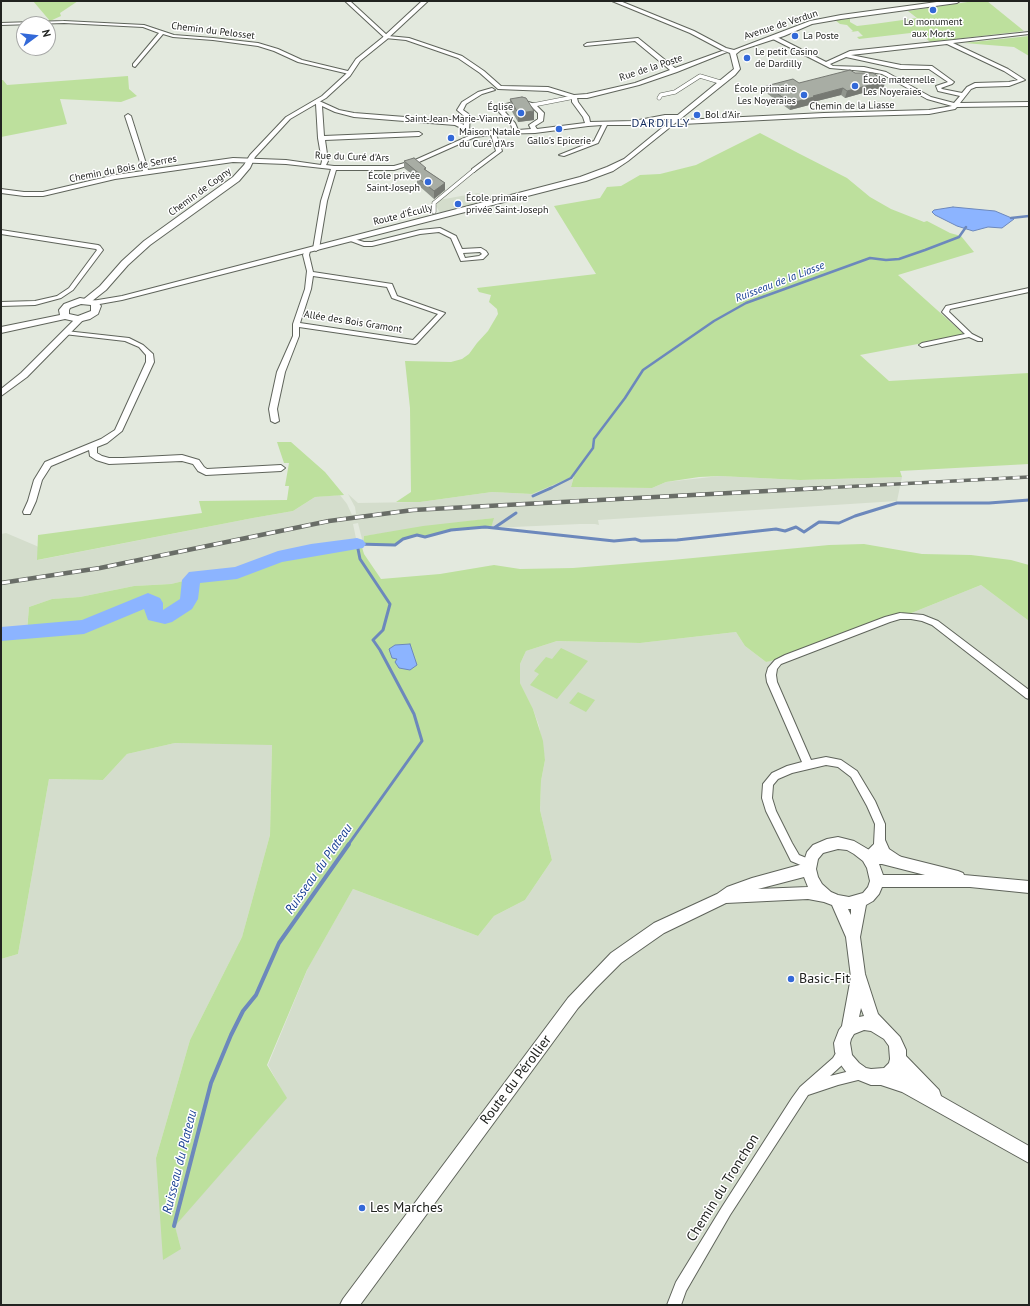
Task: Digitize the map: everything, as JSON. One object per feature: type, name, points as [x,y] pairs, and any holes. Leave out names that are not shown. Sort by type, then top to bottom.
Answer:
[{"type":"main road","points":[[1,330],[68,312],[77,301],[93,304],[93,314],[81,318],[68,312]]},
{"type":"main road","points":[[832,844],[849,845],[868,857],[874,867],[877,881],[874,890],[868,897],[849,903],[832,898],[814,884],[809,866],[812,856],[818,849],[832,844]]},
{"type":"main road","points":[[868,857],[882,858],[970,881]]},
{"type":"main road","name":"Route du Pérollier","points":[[349,1305],[558,1024],[591,983],[616,958],[659,928],[690,912],[745,886],[809,866]]},
{"type":"main road","points":[[877,881],[970,881],[1029,887]]},
{"type":"main road","name":"Route du Pérollier","points":[[722,898],[783,893],[808,893],[832,898]]},
{"type":"main road","points":[[832,898],[853,937]]},
{"type":"main road","points":[[859,901],[853,937],[858,974],[867,1005],[873,1019],[889,1034],[895,1042],[898,1050],[898,1059],[895,1068],[889,1074],[881,1077]]},
{"type":"main road","points":[[849,1029],[858,974]]},
{"type":"main road","points":[[882,1028],[873,1024],[864,1023],[849,1029],[844,1035],[842,1043],[843,1052],[846,1060],[853,1068],[862,1074],[871,1077],[881,1077],[897,1081],[939,1103],[1029,1155]]},
{"type":"main road","points":[[898,1059],[939,1103]]},
{"type":"street","points":[[347,1],[387,37],[407,39],[460,57],[482,72],[500,88],[548,89],[574,97]]},
{"type":"street","name":"Chemin de Cogny","points":[[93,304],[103,288],[124,263],[147,243],[233,182],[242,174],[249,160],[260,147],[288,118],[324,98],[349,72],[358,60],[387,37],[425,1]]},
{"type":"street","points":[[615,1],[734,52]]},
{"type":"street","name":"Avenue de Verdun","points":[[676,119],[735,72],[737,69],[734,52],[775,38],[810,23],[834,18],[957,1]]},
{"type":"street","name":"Chemin du Pelosset","points":[[1,24],[64,22],[148,27],[161,33],[173,36],[219,39],[258,45],[276,50],[300,61],[349,72]]},
{"type":"street","points":[[135,65],[161,33]]},
{"type":"street","points":[[826,64],[854,52],[949,43],[1029,33]]},
{"type":"street","points":[[587,45],[632,38],[636,39],[675,71]]},
{"type":"street","points":[[775,38],[826,64],[841,68],[864,69],[884,73],[925,96],[956,105],[969,88],[975,85],[1005,84],[1022,80],[1006,70],[949,43]]},
{"type":"street","points":[[706,39],[724,52]]},
{"type":"street","name":"Rue de la Poste","points":[[574,97],[587,96],[622,88],[675,71],[724,52],[734,52]]},
{"type":"street","points":[[845,55],[901,66],[930,67],[951,82],[938,87],[940,90],[964,95],[976,105]]},
{"type":"street","points":[[659,98],[661,95],[675,92],[700,76],[720,82]]},
{"type":"street","points":[[465,128],[467,126],[467,115],[460,110],[464,103],[480,93],[492,90]]},
{"type":"street","points":[[533,105],[574,97]]},
{"type":"street","points":[[574,97],[575,102],[586,117],[588,124]]},
{"type":"street","points":[[318,102],[337,111],[354,115],[456,123],[465,128],[467,132],[473,136]]},
{"type":"street","points":[[318,102],[321,138],[325,161],[324,166]]},
{"type":"street","points":[[516,132],[513,124],[504,116],[502,112],[508,105],[522,102],[533,105],[539,110],[542,116],[541,120],[532,125],[535,131]]},
{"type":"street","name":"Chemin de la Liasse","points":[[588,124],[634,123],[665,117],[682,122],[846,114],[919,114],[949,109],[956,105],[1029,104]]},
{"type":"street","points":[[128,116],[146,172]]},
{"type":"street","name":"Route d'Écully","points":[[93,304],[312,250],[599,176],[626,160],[676,119]]},
{"type":"street","name":"Rue du Curé d'Ars","points":[[249,160],[286,162],[334,168],[387,168],[403,166],[473,136],[493,133],[535,131],[588,124]]},
{"type":"street","points":[[562,155],[596,142],[604,124]]},
{"type":"street","points":[[434,212],[434,203],[499,151],[493,133]]},
{"type":"street","points":[[321,138],[418,134]]},
{"type":"street","name":"Chemin du Bois de Serres","points":[[1,191],[24,194],[43,194],[146,172],[221,161],[249,160]]},
{"type":"street","points":[[275,421],[273,409],[281,372],[296,336],[296,324],[308,289],[310,274],[306,255],[312,250],[334,168]]},
{"type":"street","points":[[351,240],[364,244],[372,244],[420,232],[440,230],[454,237],[460,251]]},
{"type":"street","points":[[1,232],[98,247],[100,250],[71,289],[59,296],[35,303],[1,304]]},
{"type":"street","name":"Allée des Bois Gramont","points":[[296,324],[414,342],[442,313],[394,297],[390,285],[310,274]]},
{"type":"street","points":[[980,340],[970,335],[945,312],[948,307],[1029,290]]},
{"type":"street","points":[[59,296],[68,312],[67,332]]},
{"type":"street","points":[[1,394],[24,375],[81,318]]},
{"type":"street","points":[[27,512],[38,480],[48,464],[104,441],[118,430],[134,399],[150,362],[149,354],[141,346],[127,339],[67,332]]},
{"type":"street","points":[[922,345],[970,335]]},
{"type":"street","points":[[93,446],[93,454],[99,458],[109,461],[182,458],[196,462],[201,469],[206,472],[281,468]]},
{"type":"street","points":[[808,764],[772,682],[771,675],[773,668],[778,662],[788,657],[888,619],[900,616],[911,616],[923,618],[935,623],[1029,695]]},
{"type":"street","points":[[809,866],[795,858],[770,811],[767,798],[768,784],[775,776],[808,764],[826,761],[841,764],[854,774],[877,817],[880,824],[876,850],[868,857]]},
{"type":"street","points":[[879,836],[885,852],[901,863]]},
{"type":"street","name":"Chemin du Tronchon","points":[[674,1305],[681,1287],[726,1211],[804,1091],[837,1062],[843,1052]]},
{"type":"street","points":[[804,1091],[838,1079],[862,1074]]},
{"type":"street","points":[[670,1305],[681,1287]]},
{"type":"shaded area","name":"École primaire privée Saint-Joseph","points":[[478,193],[481,194],[487,202],[441,214],[436,206],[439,200]]},
{"type":"shaded area","points":[[574,475],[571,487],[652,488],[666,482],[720,476],[800,480],[902,477],[897,501],[598,520],[599,525],[580,524],[491,528],[493,518],[364,536],[363,543],[358,523],[353,524],[357,543],[308,548],[270,555],[228,572],[197,575],[189,580],[171,584],[134,586],[80,597],[52,599],[29,607],[27,629],[1,631],[1,534],[6,533],[39,547],[38,560],[293,511],[315,497],[340,495],[347,504],[352,515],[356,514],[355,507],[348,494],[358,503],[420,502],[492,492],[532,494]]},
{"type":"shaded area","points":[[981,585],[1029,621],[1029,1305],[1,1305],[1,959],[18,954],[49,779],[103,780],[127,754],[175,743],[272,744],[270,835],[242,937],[190,1040],[156,1158],[175,1225],[286,1098],[268,1065],[308,968],[353,889],[478,936],[494,916],[525,900],[552,860],[540,810],[541,781],[545,760],[539,726],[533,709],[520,683],[520,664],[526,651],[557,641],[640,643],[736,632],[745,646],[766,662],[904,616]]},
{"type":"green space","points":[[33,1],[78,1],[60,13],[61,16],[56,18],[56,16],[46,16]]},
{"type":"green space","points":[[974,1],[987,1],[1024,31],[930,42],[919,32],[859,39],[857,37],[863,36],[858,31],[851,32],[853,31],[847,25],[840,24],[835,20],[850,19],[850,22],[857,26],[874,24],[917,18],[908,11]]},
{"type":"green space","points":[[1029,36],[1029,56],[1014,47],[964,43]]},
{"type":"green space","points":[[128,76],[129,89],[137,96],[121,102],[60,99],[67,124],[1,137],[1,80],[3,80],[7,85]]},
{"type":"green space","points":[[760,133],[847,178],[870,197],[891,209],[924,222],[927,221],[950,233],[961,236],[974,252],[898,275],[965,335],[860,355],[889,381],[1029,373],[1029,464],[900,471],[902,477],[800,480],[720,476],[699,477],[666,482],[652,488],[571,487],[574,476],[532,494],[492,492],[420,502],[396,502],[411,492],[410,408],[405,361],[451,362],[462,359],[469,354],[488,331],[498,314],[497,309],[489,302],[491,295],[479,292],[477,288],[596,274],[554,206],[600,198],[607,187],[621,186],[640,175],[660,174],[696,165]]},
{"type":"green space","points":[[277,442],[291,442],[325,472],[344,495],[315,497],[293,511],[37,560],[38,535],[202,513],[199,501],[287,500],[289,486],[285,486],[289,463],[284,463]]},
{"type":"green space","points":[[494,518],[491,528],[451,530],[425,537],[417,535],[403,539],[395,545],[378,546],[363,544],[364,536],[423,526]]},
{"type":"green space","points":[[361,544],[364,554],[381,579],[440,574],[494,565],[520,569],[573,568],[829,545],[864,544],[922,554],[971,555],[1011,560],[1029,565],[1029,621],[981,585],[904,616],[788,657],[766,662],[745,646],[736,632],[640,643],[557,641],[526,651],[520,664],[520,683],[533,709],[543,741],[545,760],[541,781],[540,810],[552,860],[525,900],[494,916],[478,936],[353,889],[307,970],[267,1065],[287,1098],[175,1226],[181,1249],[163,1260],[156,1158],[190,1040],[242,937],[270,835],[272,745],[175,743],[127,754],[103,780],[49,779],[18,954],[1,959],[1,630],[16,632],[27,631],[29,607],[52,599],[80,597],[134,586],[171,584],[192,579],[201,575],[237,573],[278,557],[311,550]]},
{"type":"green space","points":[[290,553],[277,556],[237,572],[228,572],[270,555]]},
{"type":"green space","points":[[561,648],[588,661],[557,699],[530,685],[539,674],[534,671],[546,657],[552,659]]},
{"type":"green space","points":[[578,692],[595,700],[586,712],[569,703]]},
{"type":"water","points":[[953,207],[995,211],[1014,219],[1002,228],[988,227],[973,231],[957,226],[932,212],[934,210]]},
{"type":"water","points":[[410,644],[417,665],[410,670],[399,668],[395,662],[397,659],[392,658],[389,649],[395,645]]},
{"type":"building","points":[[850,70],[855,73],[873,73],[885,81],[847,91],[843,88],[791,103],[766,86],[793,79],[799,83]]},
{"type":"building","points":[[522,97],[526,98],[534,111],[518,113],[510,99]]},
{"type":"building","points":[[414,158],[426,168],[424,169],[445,183],[434,191],[417,177],[421,175],[404,161]]},
{"type":"waterway","name":"Ruisseau de la Liasse","points":[[1011,218],[1029,216]]},
{"type":"waterway","name":"Ruisseau de la Liasse","points":[[551,488],[571,478],[593,448],[594,439],[625,398],[643,370],[714,321],[746,303],[870,258],[886,260],[899,259],[925,250],[959,237],[966,227]]},
{"type":"waterway","name":"Ruisseau de la Liasse","points":[[533,496],[551,488]]},
{"type":"waterway","points":[[494,528],[614,541],[635,539],[641,541],[677,540],[776,529],[785,531],[796,527],[804,532],[819,522],[839,523],[855,516],[897,503],[989,503],[1029,500]]},
{"type":"waterway","name":"Ruisseau de la Liasse","points":[[494,528],[516,513]]},
{"type":"waterway","name":"Ruisseau du Plateau","points":[[348,845],[422,741],[414,714],[380,650],[373,640],[383,630],[390,604],[360,559],[357,544],[395,545],[403,539],[417,535],[425,537],[451,530],[485,527],[494,528]]},
{"type":"waterway","points":[[1,634],[84,627],[148,600],[154,603],[153,609],[155,615],[165,617],[186,604],[189,599],[191,580],[195,577],[237,573],[278,557],[311,550],[357,544]]},
{"type":"waterway","name":"Ruisseau du Plateau","points":[[174,1226],[211,1083],[231,1035],[243,1011],[256,995],[279,943],[349,844]]},
{"type":"railway","points":[[803,489],[1029,477]]},
{"type":"railway","points":[[1,583],[100,568],[329,521],[413,510],[823,488]]},
{"type":"place","name":"Le monument aux Morts","points":[[933,10]]},
{"type":"place","name":"La Poste","points":[[795,36]]},
{"type":"place","name":"Le petit Casino de Dardilly","points":[[747,58]]},
{"type":"place","name":"École maternelle Les Noyeraies","points":[[855,86]]},
{"type":"place","name":"École primaire Les Noyeraies","points":[[804,95]]},
{"type":"place","name":"Église Saint-Jean-Marie-Vianney","points":[[521,113]]},
{"type":"place","name":"Bol d'Air","points":[[697,115]]},
{"type":"place","name":"Gallo's Epicerie","points":[[559,129]]},
{"type":"place","name":"Maison Natale du Curé d'Ars","points":[[451,138]]},
{"type":"place","name":"École privée Saint-Joseph","points":[[428,182]]},
{"type":"place","name":"École primaire privée Saint-Joseph","points":[[458,204]]},
{"type":"place","name":"Basic-Fit","points":[[791,979]]},
{"type":"place","name":"Les Marches","points":[[362,1208]]},
{"type":"district","name":"DARDILLY","points":[[661,124]]}]
